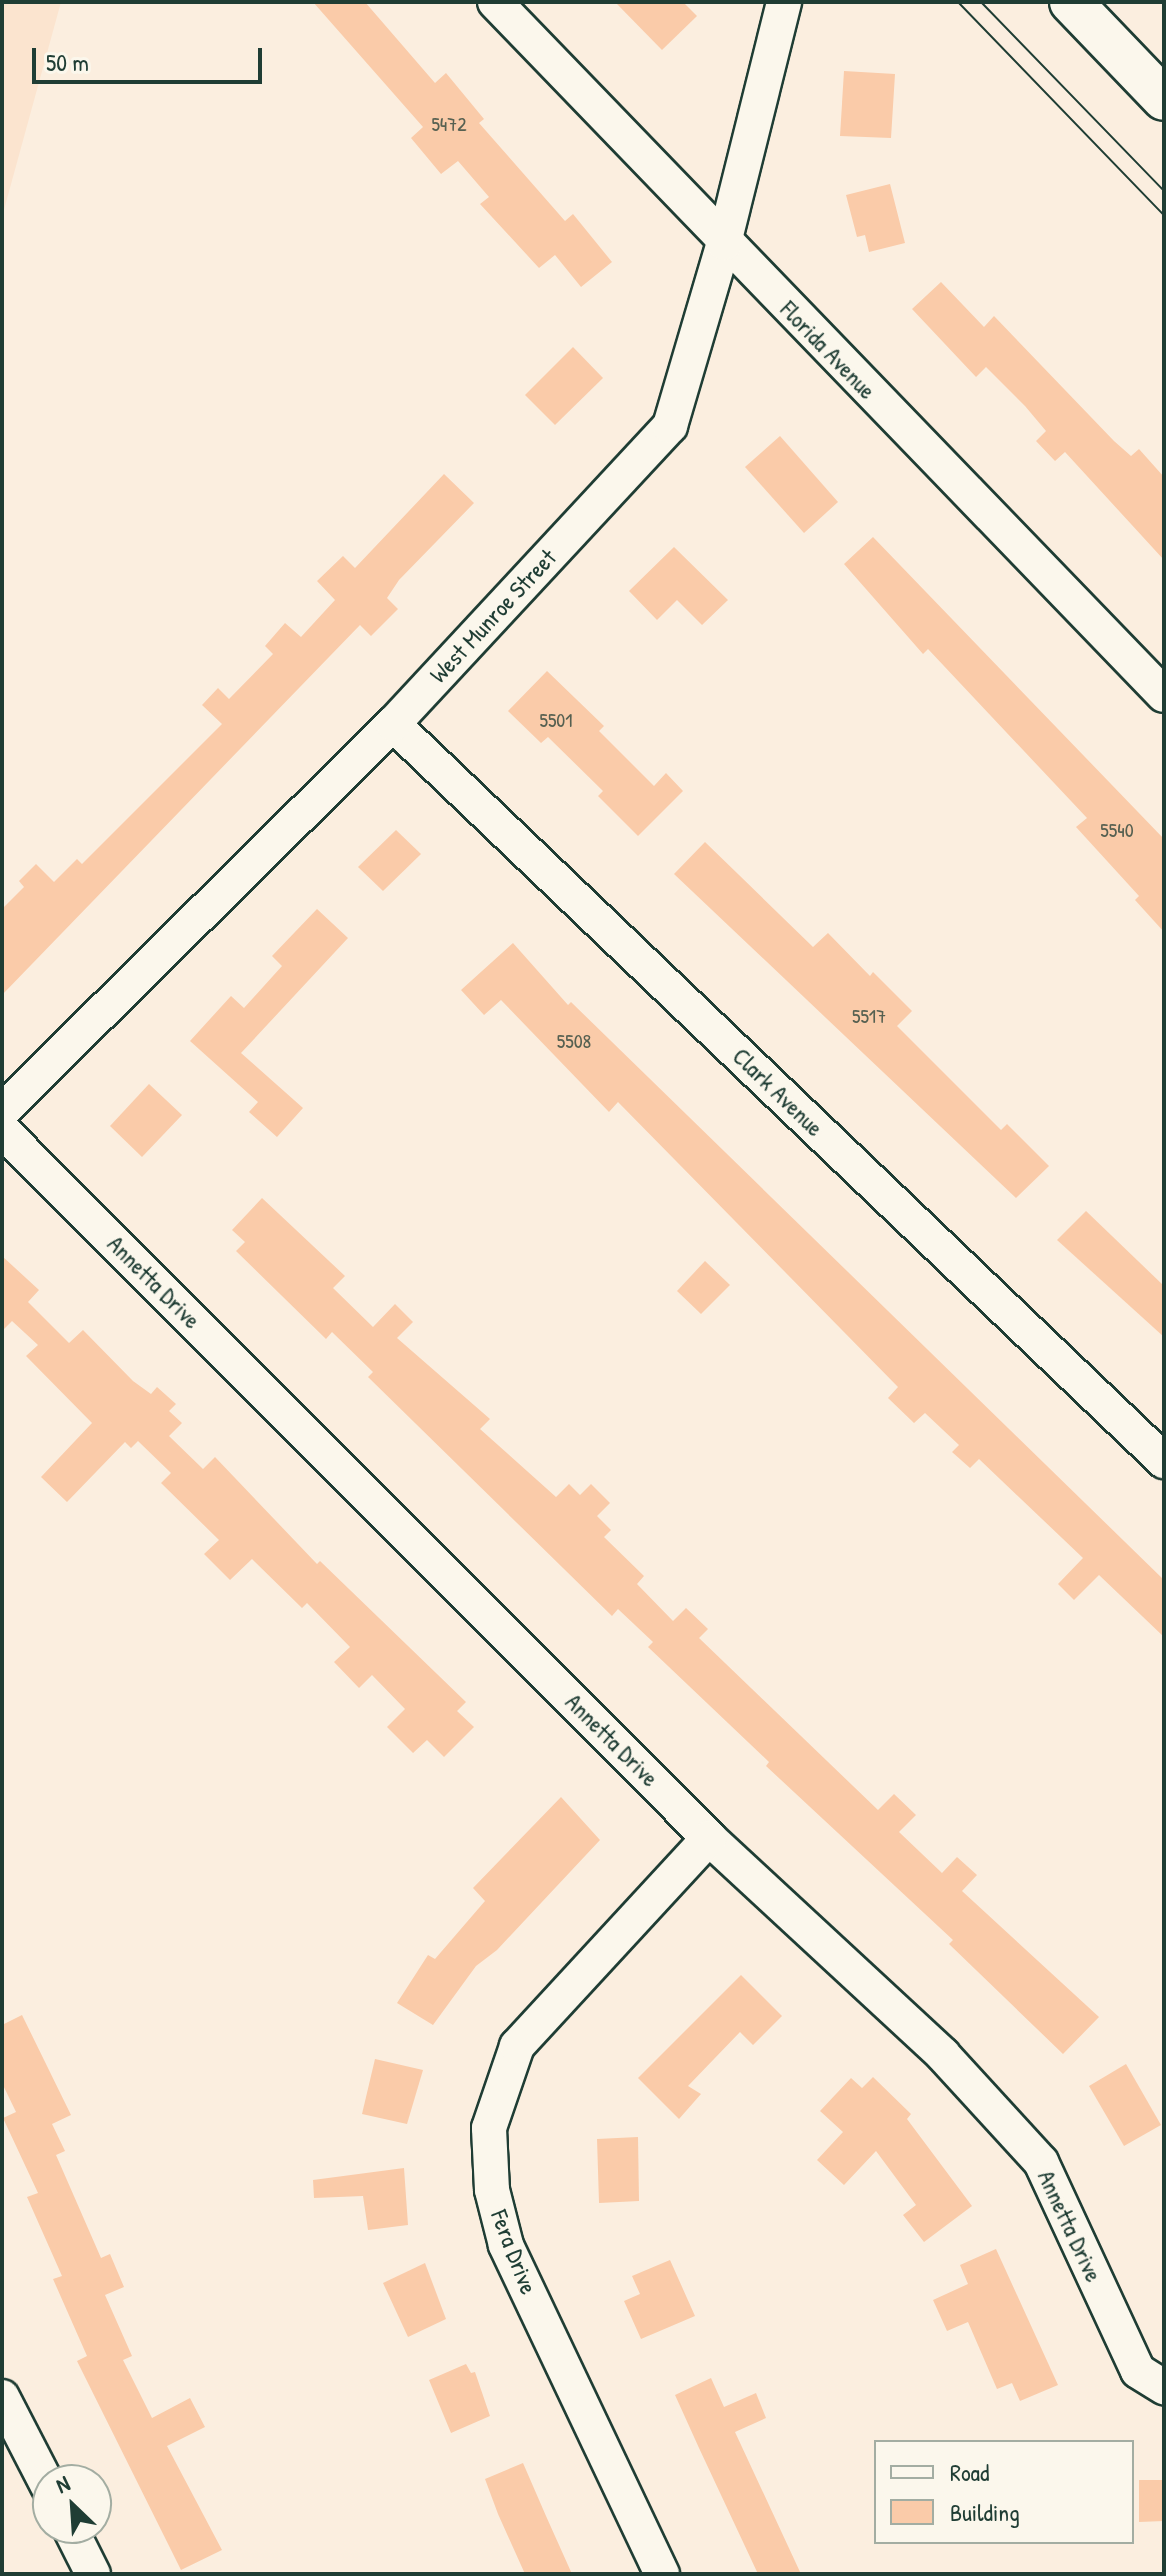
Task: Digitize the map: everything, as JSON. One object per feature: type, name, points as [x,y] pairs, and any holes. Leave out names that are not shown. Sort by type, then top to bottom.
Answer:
[{"type":"street","name":"Florida Avenue","points":[[495,2],[724,243],[1164,695]]},
{"type":"street","name":"West Munroe Street","points":[[2,1111],[393,724],[670,426],[724,243],[784,2]]},
{"type":"street","points":[[1076,4],[1164,99]]},
{"type":"street","name":"Clark Avenue","points":[[393,724],[1164,1461]]},
{"type":"street","name":"Annetta Drive","points":[[2,1130],[709,1838],[943,2055],[1041,2162],[1138,2371],[1164,2387]]},
{"type":"street","name":"Fera Drive","points":[[662,2574],[506,2245],[492,2190],[489,2128],[517,2046],[709,1838]]},
{"type":"street","points":[[2,2397],[37,2464]]},
{"type":"street","points":[[78,2544],[93,2574]]},
{"type":"shaded area","points":[[2,2],[61,2],[2,217]]},
{"type":"building","points":[[313,2],[365,2],[435,83],[446,73],[484,119],[479,123],[565,221],[573,214],[612,262],[581,287],[555,255],[539,268],[480,204],[489,197],[458,161],[441,174],[411,138],[423,127]]},
{"type":"building","points":[[615,2],[683,2],[697,16],[662,50]]},
{"type":"building","points":[[844,71],[895,74],[891,138],[840,136]]},
{"type":"building","points":[[890,184],[905,243],[869,252],[865,235],[857,237],[846,195]]},
{"type":"building","points":[[941,282],[984,327],[994,316],[1114,441],[1131,456],[1139,449],[1164,477],[1164,560],[1065,452],[1055,461],[1036,441],[1046,431],[986,367],[976,377],[912,309]]},
{"type":"building","points":[[573,347],[603,378],[555,425],[525,395]]},
{"type":"building","points":[[780,436],[838,502],[804,533],[745,467]]},
{"type":"building","points":[[444,474],[474,503],[399,580],[387,598],[398,609],[371,636],[360,625],[2,995],[2,909],[24,887],[19,881],[36,864],[54,882],[77,859],[82,864],[222,724],[202,705],[218,688],[229,699],[273,654],[265,646],[285,623],[301,637],[335,600],[317,581],[343,556],[355,568]]},
{"type":"building","points":[[873,537],[1164,839],[1164,932],[1135,900],[1139,896],[1076,827],[1087,818],[928,649],[923,654],[844,564]]},
{"type":"building","points":[[674,547],[728,600],[702,625],[677,600],[657,620],[629,591]]},
{"type":"building","points":[[547,671],[604,726],[599,731],[654,786],[666,773],[683,791],[638,836],[598,796],[603,791],[548,737],[541,743],[508,711]]},
{"type":"building","points":[[396,830],[421,854],[383,891],[358,867]]},
{"type":"building","points":[[705,842],[813,947],[828,933],[870,976],[873,972],[912,1011],[897,1026],[1001,1130],[1007,1124],[1049,1166],[1016,1198],[674,874]]},
{"type":"building","points":[[317,909],[348,938],[241,1053],[303,1108],[277,1137],[249,1112],[258,1102],[190,1041],[231,996],[244,1008],[282,966],[272,956]]},
{"type":"building","points":[[513,943],[568,1005],[571,1002],[1164,1580],[1164,1637],[1099,1575],[1074,1600],[1058,1584],[1083,1558],[979,1459],[970,1468],[952,1452],[959,1445],[925,1413],[914,1423],[888,1398],[898,1387],[618,1102],[609,1112],[501,1000],[484,1015],[461,990]]},
{"type":"building","points":[[149,1084],[182,1115],[142,1157],[110,1126]]},
{"type":"building","points":[[262,1198],[345,1276],[333,1288],[373,1327],[395,1304],[413,1322],[397,1338],[490,1419],[480,1429],[556,1497],[569,1484],[580,1495],[591,1484],[610,1503],[597,1516],[611,1530],[604,1537],[644,1576],[637,1584],[673,1621],[686,1608],[708,1629],[699,1638],[878,1810],[894,1794],[916,1815],[899,1832],[942,1873],[957,1857],[977,1875],[962,1891],[1099,2017],[1063,2054],[949,1944],[953,1940],[766,1766],[769,1762],[648,1647],[653,1642],[618,1609],[612,1616],[368,1377],[373,1372],[332,1332],[326,1339],[236,1251],[245,1242],[232,1230]]},
{"type":"building","points":[[1086,1211],[1164,1286],[1164,1337],[1057,1240]]},
{"type":"building","points":[[2,1256],[39,1290],[28,1302],[69,1343],[83,1330],[133,1381],[151,1394],[157,1387],[176,1404],[169,1411],[182,1423],[169,1436],[203,1469],[215,1457],[317,1564],[320,1561],[466,1702],[457,1711],[474,1727],[444,1757],[427,1740],[413,1753],[387,1727],[405,1709],[372,1675],[359,1688],[334,1662],[350,1647],[307,1603],[302,1608],[252,1559],[230,1580],[204,1554],[219,1540],[161,1483],[171,1473],[138,1441],[131,1448],[125,1442],[67,1502],[41,1477],[92,1423],[26,1356],[38,1345],[12,1321],[2,1331]]},
{"type":"building","points":[[705,1261],[730,1285],[701,1314],[677,1291]]},
{"type":"building","points":[[561,1797],[600,1840],[497,1950],[476,1966],[433,2025],[397,2003],[428,1955],[435,1959],[485,1901],[473,1888]]},
{"type":"building","points":[[741,1975],[782,2016],[753,2045],[740,2032],[688,2086],[701,2094],[679,2119],[638,2078]]},
{"type":"building","points":[[22,2015],[71,2115],[52,2124],[65,2151],[56,2155],[101,2258],[110,2254],[124,2287],[105,2295],[132,2356],[123,2360],[152,2418],[190,2398],[205,2427],[167,2446],[222,2550],[181,2570],[77,2361],[87,2356],[53,2279],[62,2276],[27,2197],[38,2193],[3,2118],[16,2112],[2,2083],[2,2025]]},
{"type":"building","points":[[375,2059],[423,2070],[407,2124],[362,2114]]},
{"type":"building","points":[[1126,2064],[1161,2125],[1124,2146],[1089,2086]]},
{"type":"building","points":[[873,2077],[911,2114],[907,2119],[972,2206],[924,2242],[903,2215],[916,2205],[876,2151],[844,2185],[817,2160],[843,2132],[820,2111],[851,2078],[862,2088]]},
{"type":"building","points":[[638,2137],[639,2201],[599,2203],[597,2139]]},
{"type":"building","points":[[404,2168],[408,2225],[368,2230],[363,2196],[314,2198],[313,2180]]},
{"type":"building","points":[[996,2249],[1058,2385],[1020,2401],[1012,2383],[997,2389],[968,2322],[947,2331],[933,2300],[968,2284],[960,2265]]},
{"type":"building","points":[[670,2260],[695,2316],[641,2339],[624,2301],[640,2294],[632,2276]]},
{"type":"building","points":[[425,2263],[446,2319],[408,2337],[383,2283]]},
{"type":"building","points":[[466,2364],[471,2373],[475,2372],[490,2416],[451,2433],[429,2380]]},
{"type":"building","points":[[711,2378],[724,2407],[756,2393],[766,2418],[735,2432],[801,2574],[758,2574],[699,2448],[675,2395]]},
{"type":"building","points":[[523,2463],[572,2574],[525,2574],[498,2514],[485,2479]]},
{"type":"building","points":[[1139,2480],[1164,2480],[1164,2521],[1139,2522]]},
{"type":"tram line","points":[[958,2],[1164,215]]},
{"type":"tram line","points":[[981,2],[1164,191]]}]
